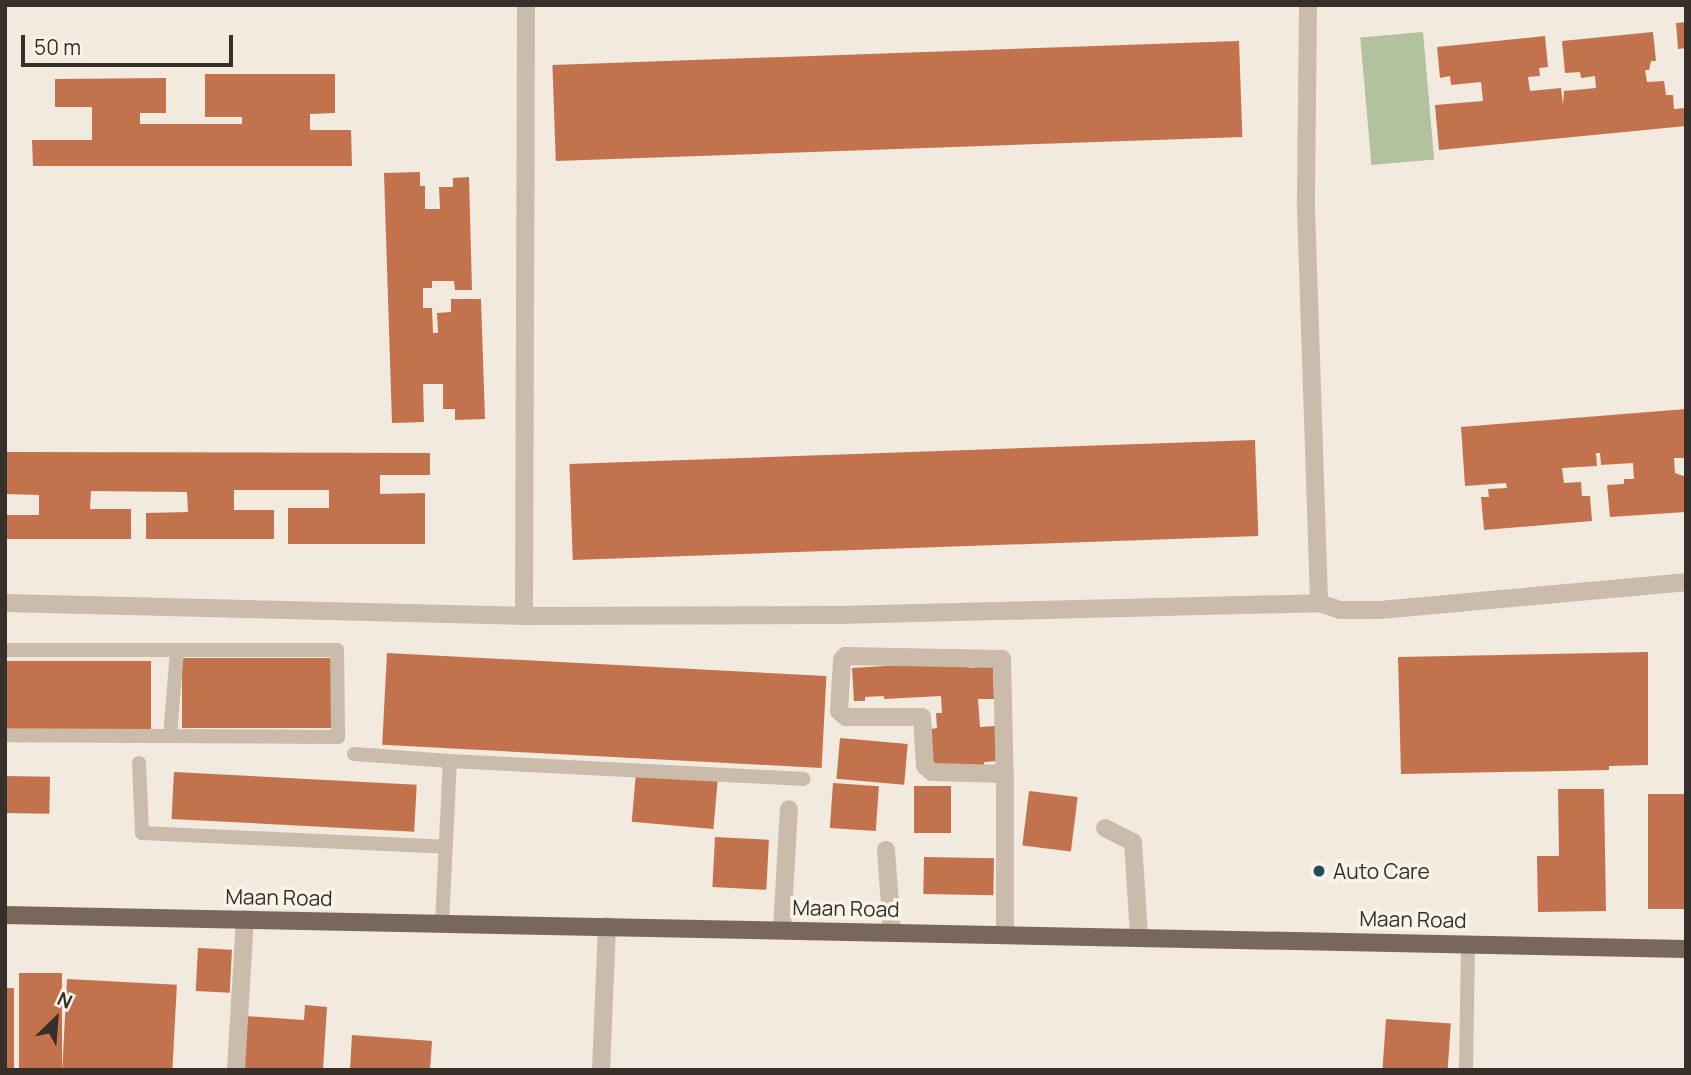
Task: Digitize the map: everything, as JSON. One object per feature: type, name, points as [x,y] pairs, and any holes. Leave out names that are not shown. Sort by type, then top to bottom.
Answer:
[{"type":"main road","name":"Maan Road","points":[[5,915],[1686,949]]},
{"type":"street","points":[[524,616],[526,5]]},
{"type":"street","points":[[1308,5],[1306,208],[1319,603]]},
{"type":"street","points":[[5,603],[524,616],[837,615],[1319,603],[1340,611],[1380,610],[1686,582]]},
{"type":"street","points":[[1004,774],[932,772],[925,766],[922,717],[846,717],[839,711],[842,660],[845,656],[1002,659],[1004,774],[1005,934]]},
{"type":"street","points":[[782,929],[789,809]]},
{"type":"street","points":[[1105,828],[1133,842],[1139,936]]},
{"type":"street","points":[[886,850],[892,932]]},
{"type":"street","points":[[236,1070],[245,919]]},
{"type":"street","points":[[601,1070],[607,926]]},
{"type":"lane","points":[[5,650],[337,650],[338,737],[5,735]]},
{"type":"lane","points":[[170,736],[177,650]]},
{"type":"lane","points":[[354,754],[804,779]]},
{"type":"lane","points":[[442,923],[450,761]]},
{"type":"lane","points":[[139,763],[142,833],[446,847]]},
{"type":"lane","points":[[1466,1070],[1468,943]]},
{"type":"green space","points":[[1423,32],[1434,160],[1371,165],[1360,37]]},
{"type":"building","points":[[1686,22],[1686,48],[1678,49],[1676,23]]},
{"type":"building","points":[[1653,32],[1656,61],[1651,61],[1649,70],[1645,70],[1647,82],[1664,81],[1666,95],[1673,95],[1674,109],[1686,108],[1686,126],[1439,150],[1435,105],[1483,101],[1481,82],[1451,85],[1450,76],[1440,78],[1437,47],[1545,36],[1548,67],[1539,68],[1540,76],[1528,77],[1530,91],[1561,88],[1563,105],[1564,91],[1596,88],[1595,76],[1581,78],[1580,72],[1565,73],[1562,41]]},
{"type":"building","points":[[1239,41],[1242,137],[556,161],[552,65]]},
{"type":"building","points":[[205,74],[335,74],[335,113],[310,114],[310,130],[351,130],[352,166],[33,166],[32,140],[92,140],[92,107],[55,107],[55,79],[166,78],[166,113],[140,113],[140,124],[242,124],[242,117],[205,117]]},
{"type":"building","points":[[420,172],[420,186],[425,186],[425,209],[440,209],[439,187],[453,187],[453,178],[469,177],[472,290],[455,290],[454,281],[432,281],[432,288],[423,288],[423,308],[432,308],[433,333],[438,333],[437,313],[451,312],[451,299],[481,299],[485,419],[455,420],[455,409],[443,409],[443,384],[423,384],[424,422],[392,423],[384,173]]},
{"type":"building","points":[[1686,409],[1686,458],[1674,458],[1675,473],[1686,477],[1686,512],[1610,517],[1607,485],[1624,484],[1624,479],[1634,479],[1633,463],[1601,465],[1600,453],[1596,453],[1597,466],[1562,468],[1564,483],[1581,482],[1582,496],[1590,496],[1592,521],[1484,530],[1481,497],[1489,497],[1488,489],[1507,488],[1506,483],[1465,486],[1461,427]]},
{"type":"building","points":[[1255,440],[1258,536],[573,560],[569,464]]},
{"type":"building","points":[[5,452],[430,453],[430,475],[380,475],[380,494],[425,493],[425,544],[288,544],[288,508],[329,508],[329,490],[234,490],[234,510],[274,510],[274,539],[146,539],[146,513],[188,512],[187,492],[91,491],[90,509],[131,509],[131,539],[5,539],[5,515],[39,515],[39,495],[5,494]]},
{"type":"building","points":[[1648,652],[1648,765],[1609,766],[1609,770],[1401,774],[1398,657]]},
{"type":"building","points":[[387,653],[826,676],[822,768],[382,745]]},
{"type":"building","points":[[182,658],[331,658],[331,728],[182,728]]},
{"type":"building","points":[[5,661],[151,661],[151,730],[5,730]]},
{"type":"building","points":[[969,661],[969,668],[993,666],[994,699],[978,699],[980,727],[995,726],[997,761],[984,762],[984,769],[933,766],[931,729],[937,728],[936,713],[942,713],[941,696],[884,699],[884,696],[865,697],[865,701],[854,701],[852,668]]},
{"type":"building","points":[[840,738],[908,744],[904,785],[836,779]]},
{"type":"building","points":[[174,772],[417,785],[414,832],[172,819]]},
{"type":"building","points":[[636,773],[718,780],[713,829],[632,822]]},
{"type":"building","points":[[5,776],[50,777],[49,814],[5,813]]},
{"type":"building","points":[[833,783],[879,786],[876,831],[830,828]]},
{"type":"building","points":[[914,786],[951,786],[951,833],[914,833]]},
{"type":"building","points":[[1558,789],[1604,789],[1606,911],[1538,912],[1537,856],[1559,856]]},
{"type":"building","points":[[1029,791],[1078,797],[1071,852],[1022,846]]},
{"type":"building","points":[[1648,794],[1686,794],[1686,909],[1648,909]]},
{"type":"building","points":[[715,837],[769,840],[766,890],[712,887]]},
{"type":"building","points":[[924,857],[994,858],[993,895],[923,894]]},
{"type":"building","points":[[198,948],[232,950],[230,993],[196,991]]},
{"type":"building","points":[[19,973],[62,973],[62,1070],[19,1070]]},
{"type":"building","points":[[67,979],[177,985],[172,1070],[62,1070]]},
{"type":"building","points":[[5,988],[14,988],[14,1069],[5,1069]]},
{"type":"building","points":[[305,1005],[327,1007],[323,1070],[242,1070],[246,1016],[304,1020]]},
{"type":"building","points":[[1386,1019],[1451,1024],[1448,1070],[1382,1070]]},
{"type":"building","points":[[352,1035],[432,1041],[430,1070],[350,1070]]},
{"type":"place","name":"Auto Care","points":[[1319,871]]}]
